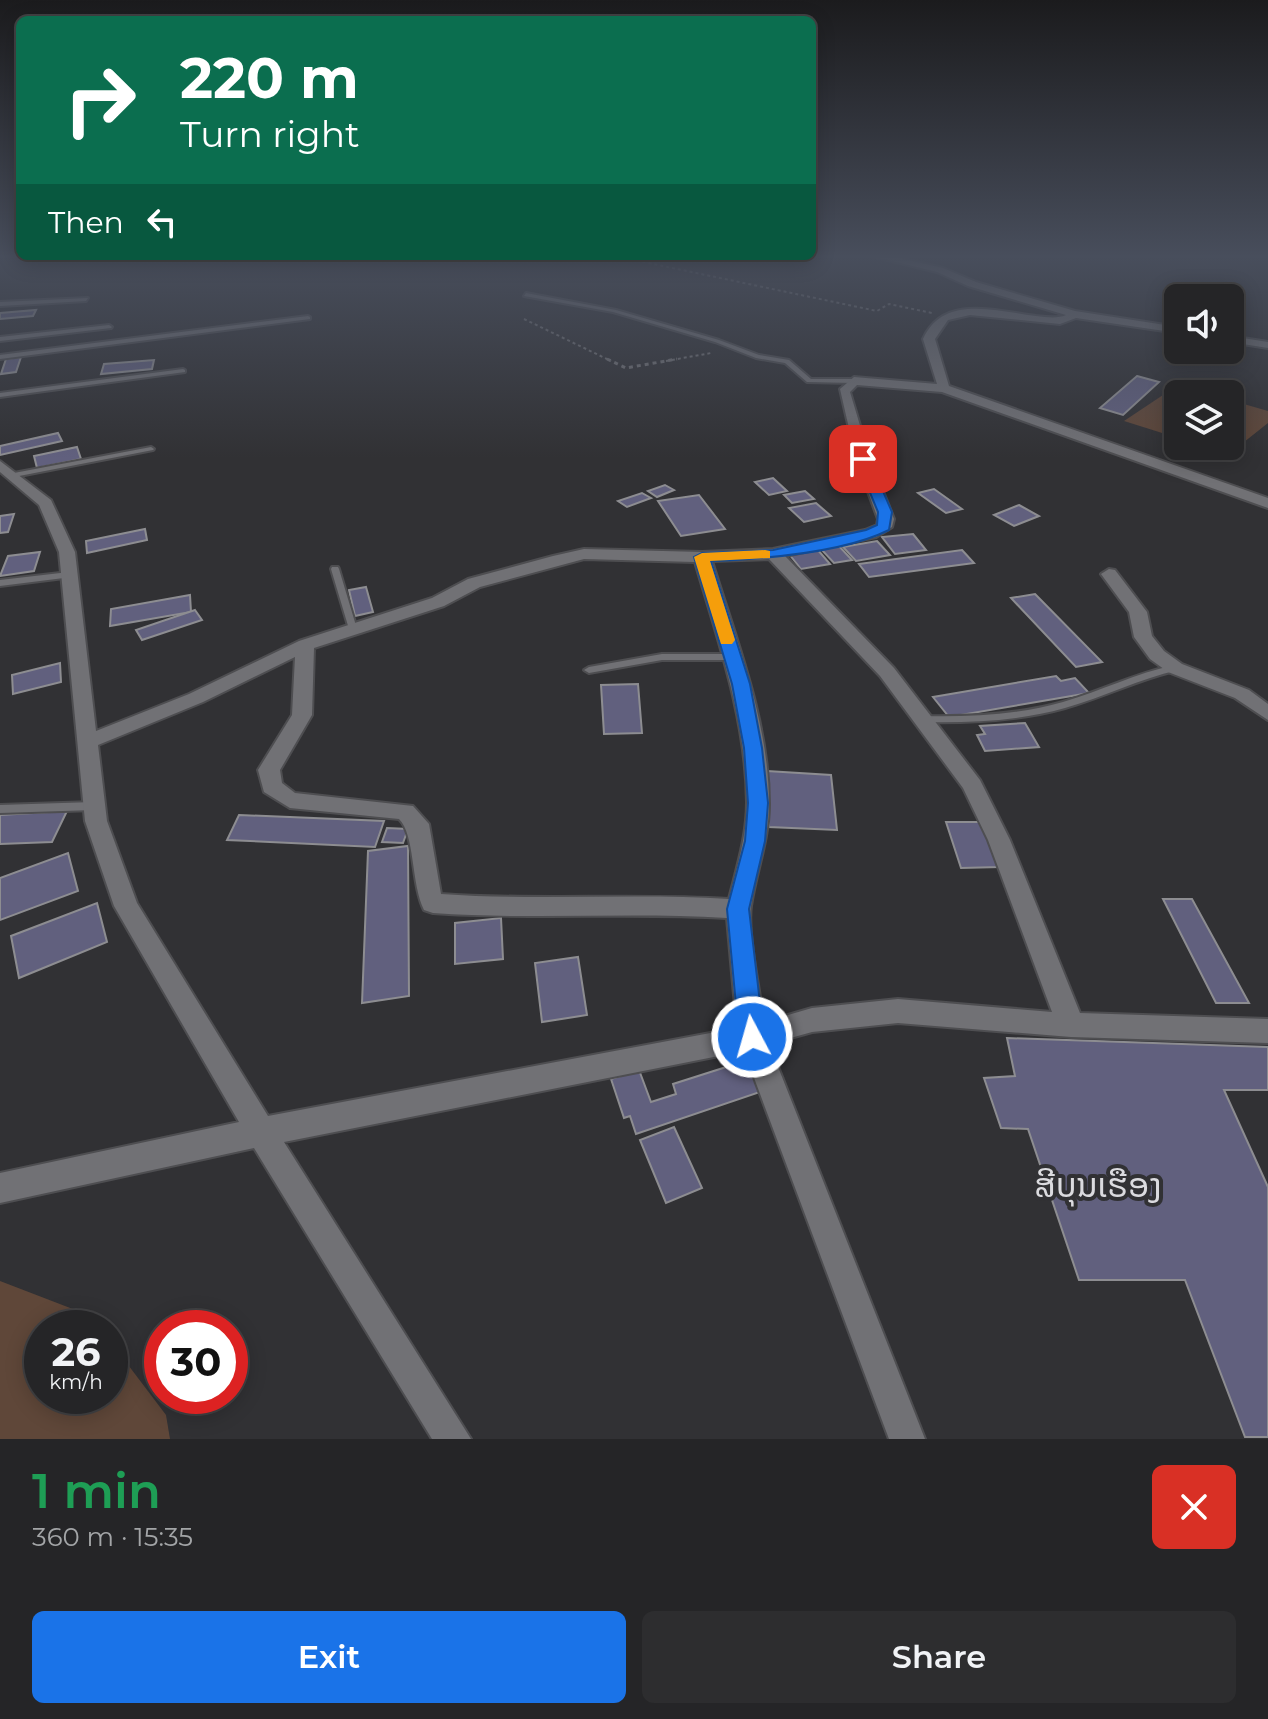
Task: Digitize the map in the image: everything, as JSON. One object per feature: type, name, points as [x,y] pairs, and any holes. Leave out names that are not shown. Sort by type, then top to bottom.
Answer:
[{"type":"street","points":[[938,323],[929,339],[944,388]]},
{"type":"street","points":[[1133,323],[1164,328]]},
{"type":"street","points":[[1244,341],[1268,345]]},
{"type":"street","points":[[87,742],[196,698],[305,645],[438,602],[474,583],[559,559],[584,554],[702,557],[773,554],[870,534],[884,527],[885,512],[863,459],[844,392],[854,381],[944,388],[1268,503]]},
{"type":"street","points":[[7,470],[46,503],[67,552],[96,821],[126,906],[261,1132],[453,1439]]},
{"type":"street","points":[[773,554],[887,672],[954,759],[985,809],[1071,1025]]},
{"type":"street","points":[[702,557],[741,684],[753,748],[758,803],[755,841],[738,909],[752,1037],[907,1439]]},
{"type":"street","points":[[1109,574],[1138,612],[1143,637],[1157,655],[1175,668],[1242,694],[1268,714]]},
{"type":"street","points":[[305,645],[302,715],[269,770],[272,787],[290,800],[405,812],[418,824],[426,885],[433,903],[489,907],[657,904],[738,909]]},
{"type":"street","points":[[0,1188],[261,1132],[752,1037],[812,1020],[898,1011],[1071,1025],[1268,1031]]},
{"type":"lane","points":[[0,357],[267,323]]},
{"type":"lane","points":[[654,323],[758,357],[787,361],[809,381],[854,381]]},
{"type":"lane","points":[[0,339],[109,327]]},
{"type":"lane","points":[[0,395],[183,371]]},
{"type":"lane","points":[[7,470],[151,449]]},
{"type":"lane","points":[[335,569],[353,629]]},
{"type":"lane","points":[[0,583],[69,575]]},
{"type":"lane","points":[[589,670],[662,657],[731,657]]},
{"type":"lane","points":[[922,719],[985,720],[1079,701],[1154,672],[1175,668]]},
{"type":"lane","points":[[0,809],[94,806]]},
{"type":"path","points":[[533,323],[626,368],[737,348]]},
{"type":"shaded area","points":[[1164,394],[1164,434],[1124,421]]},
{"type":"shaded area","points":[[1244,404],[1268,411],[1268,423],[1244,442]]},
{"type":"shaded area","points":[[0,1281],[75,1310],[24,1310],[24,1414],[128,1414],[128,1365],[144,1386],[144,1414],[165,1414],[170,1439],[0,1439]]},
{"type":"building","points":[[21,357],[16,372],[1,374],[6,359]]},
{"type":"building","points":[[154,360],[152,369],[101,374],[104,364]]},
{"type":"building","points":[[1137,376],[1159,382],[1123,415],[1100,408]]},
{"type":"building","points":[[58,433],[62,441],[0,455],[0,446]]},
{"type":"building","points":[[77,447],[81,459],[37,468],[34,456]]},
{"type":"building","points":[[773,478],[787,491],[769,495],[755,482]]},
{"type":"building","points":[[665,485],[674,490],[657,497],[648,491]]},
{"type":"building","points":[[934,489],[962,509],[946,513],[918,493]]},
{"type":"building","points":[[805,491],[814,499],[792,503],[784,495]]},
{"type":"building","points":[[642,493],[651,498],[627,507],[618,501]]},
{"type":"building","points":[[699,495],[725,529],[681,536],[658,501]]},
{"type":"building","points":[[816,503],[831,516],[804,522],[789,508]]},
{"type":"building","points":[[1019,505],[1039,516],[1014,526],[994,515]]},
{"type":"building","points":[[14,514],[8,532],[0,533],[0,516]]},
{"type":"building","points":[[145,529],[147,540],[87,553],[86,541]]},
{"type":"building","points":[[913,534],[926,550],[895,554],[882,537]]},
{"type":"building","points":[[877,541],[890,555],[856,561],[843,547]]},
{"type":"building","points":[[838,545],[852,560],[834,563],[820,548]]},
{"type":"building","points":[[817,549],[830,564],[801,569],[789,554]]},
{"type":"building","points":[[962,550],[974,563],[869,577],[859,564]]},
{"type":"building","points":[[40,552],[34,571],[0,576],[8,556]]},
{"type":"building","points":[[366,587],[373,612],[355,616],[349,590]]},
{"type":"building","points":[[1035,594],[1102,662],[1076,667],[1011,598]]},
{"type":"building","points":[[190,595],[191,612],[110,626],[111,609]]},
{"type":"building","points":[[195,610],[202,620],[142,640],[136,630]]},
{"type":"building","points":[[60,663],[61,682],[13,694],[12,675]]},
{"type":"building","points":[[1056,676],[1061,681],[1075,678],[1089,693],[949,717],[933,697]]},
{"type":"building","points":[[638,684],[642,733],[604,734],[601,685]]},
{"type":"building","points":[[1025,723],[1039,747],[985,751],[977,735],[985,734],[980,726]]},
{"type":"building","points":[[767,771],[831,775],[837,830],[769,827]]},
{"type":"building","points":[[67,811],[52,842],[0,844],[0,815]]},
{"type":"building","points":[[239,815],[384,821],[375,847],[227,840]]},
{"type":"building","points":[[946,822],[982,822],[999,867],[961,868]]},
{"type":"building","points":[[387,828],[408,829],[403,843],[382,842]]},
{"type":"building","points":[[408,846],[409,996],[362,1003],[368,851]]},
{"type":"building","points":[[68,853],[78,891],[0,920],[0,878]]},
{"type":"building","points":[[1163,899],[1192,899],[1249,1003],[1216,1003]]},
{"type":"building","points":[[97,903],[107,942],[19,978],[11,936]]},
{"type":"building","points":[[501,918],[503,959],[455,964],[455,923]]},
{"type":"building","points":[[578,957],[587,1015],[542,1022],[535,963]]},
{"type":"building","points":[[1007,1038],[1268,1047],[1268,1090],[1224,1090],[1268,1187],[1268,1437],[1245,1437],[1185,1280],[1079,1280],[1028,1129],[1001,1128],[984,1078],[1015,1076]]},
{"type":"building","points":[[745,1061],[760,1092],[636,1134],[630,1116],[624,1118],[611,1079],[639,1070],[651,1102],[676,1094],[673,1084]]},
{"type":"building","points":[[674,1127],[702,1188],[666,1203],[640,1140]]},
{"type":"slow traffic","points":[[726,640],[702,557],[765,555]]},
{"type":"district","name":"ສີບຸນເຮືອງ","points":[[1098,1185]]},
{"type":"route","points":[[752,1037],[738,909],[755,841],[758,803],[753,748],[741,684],[702,557],[773,554],[870,534],[884,527],[885,512],[863,459]]}]
